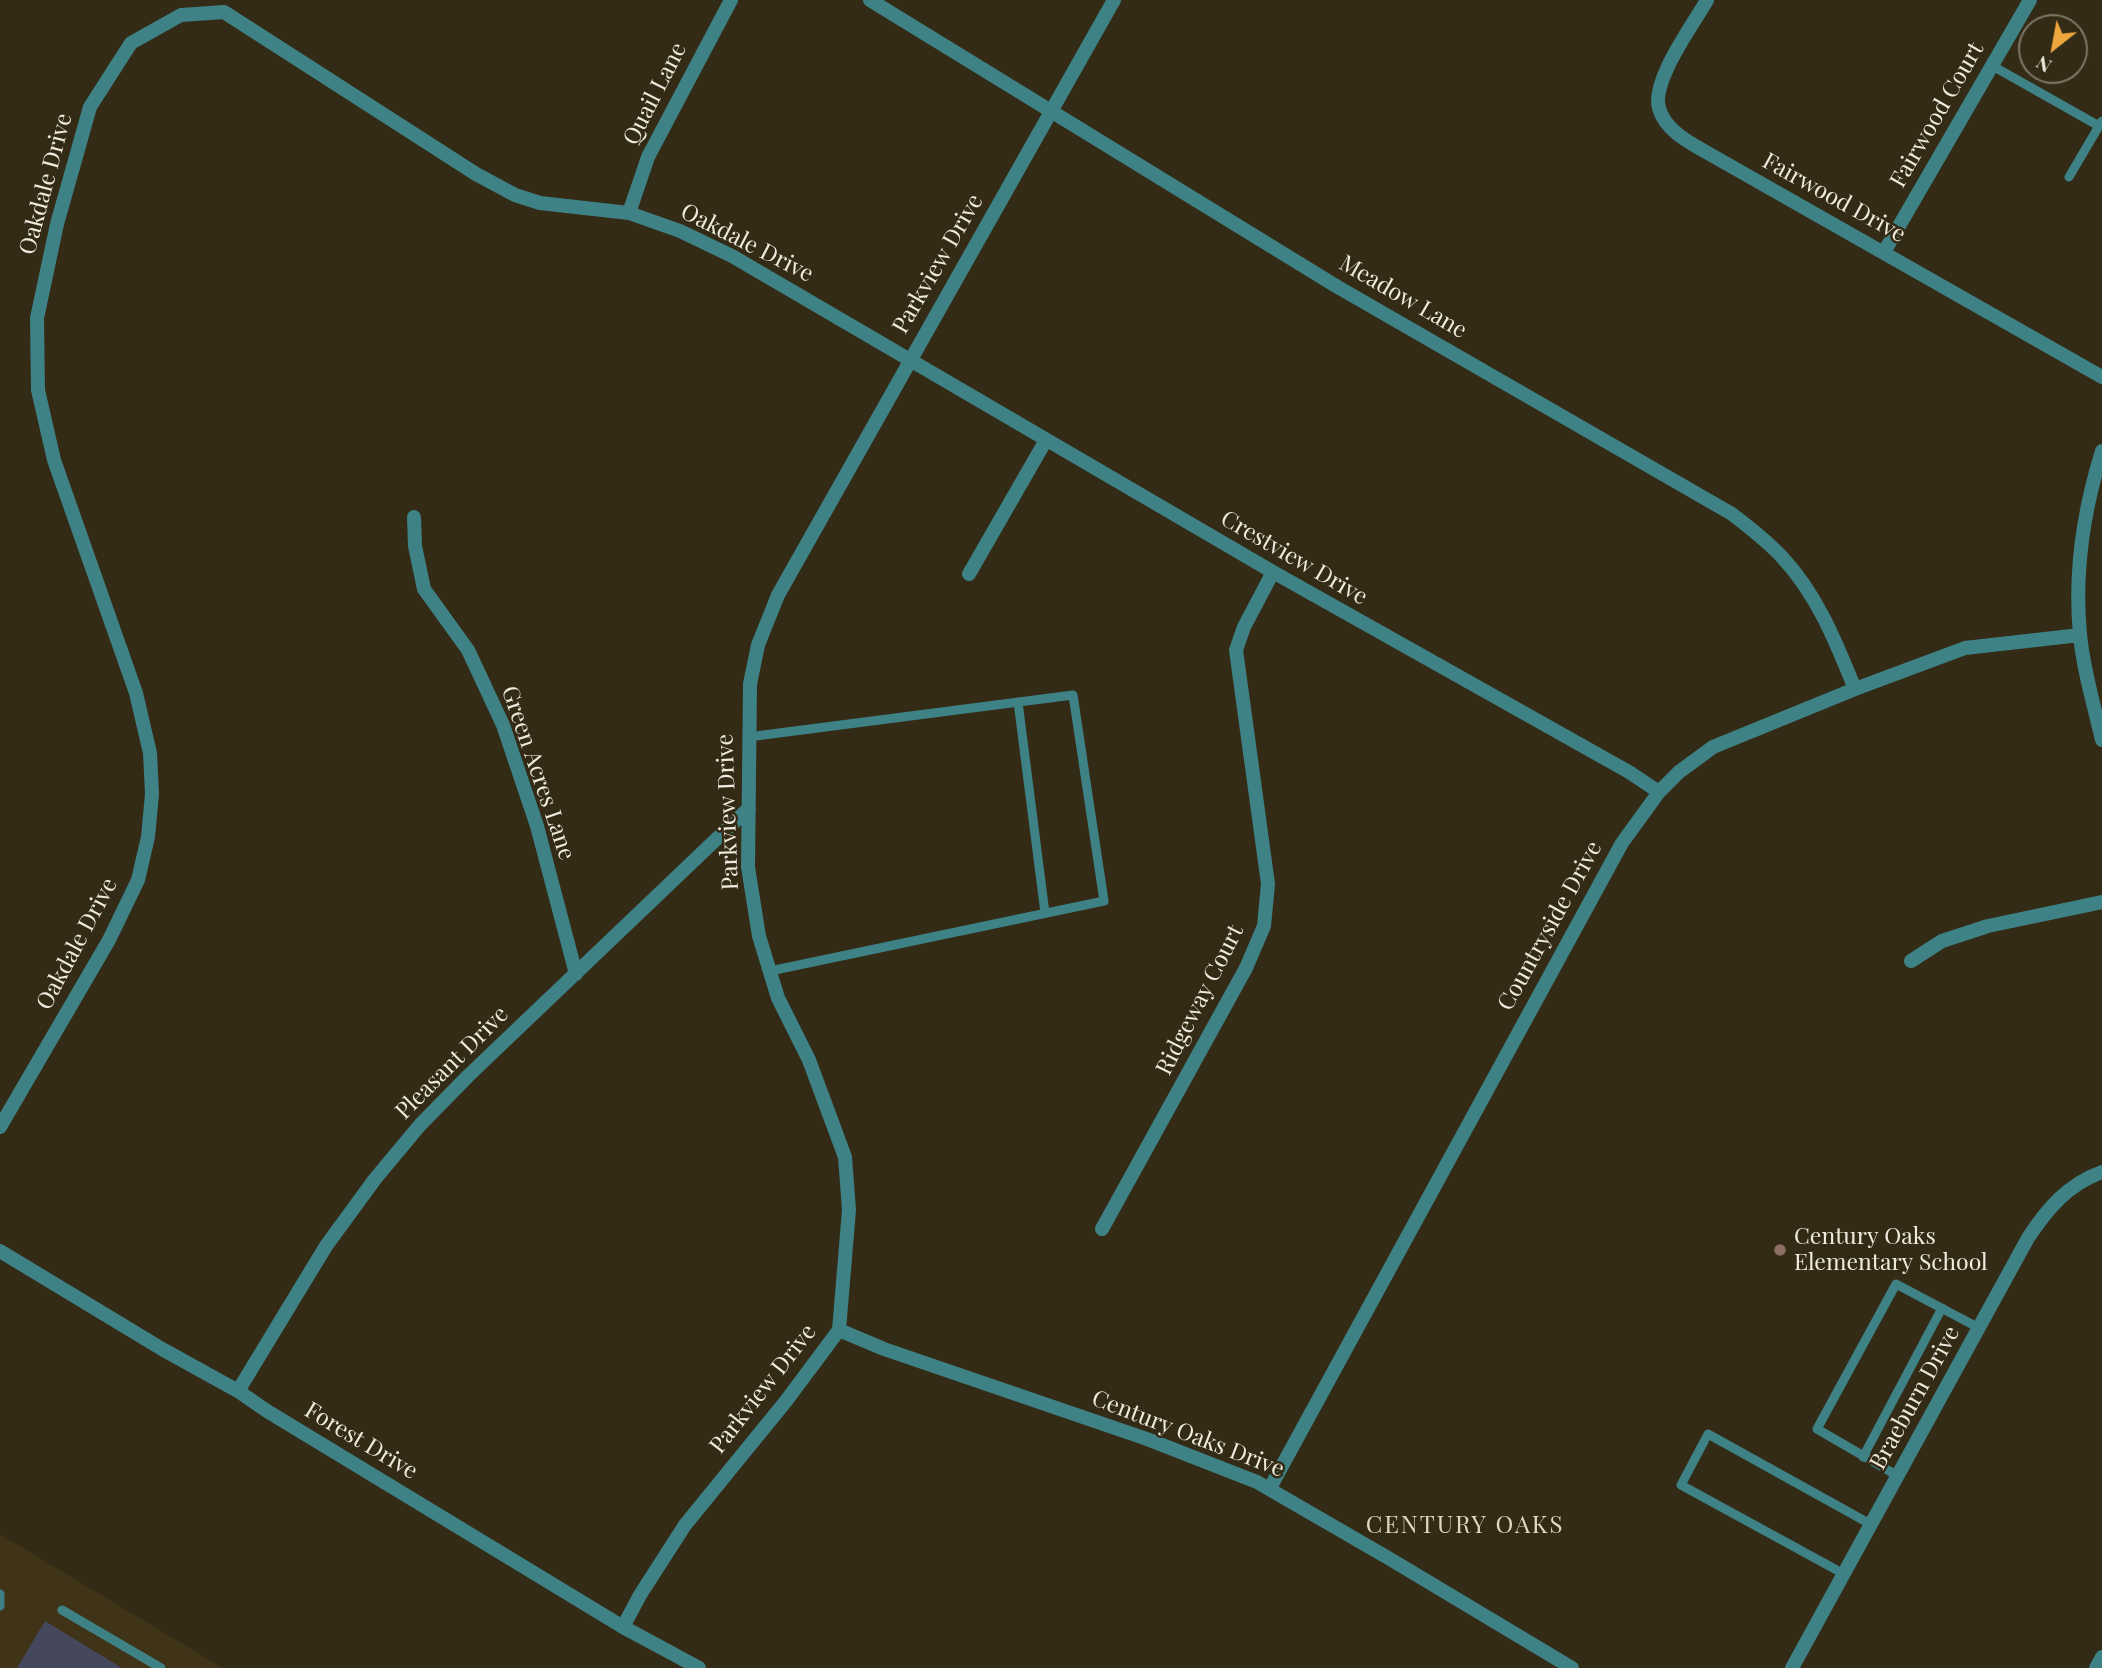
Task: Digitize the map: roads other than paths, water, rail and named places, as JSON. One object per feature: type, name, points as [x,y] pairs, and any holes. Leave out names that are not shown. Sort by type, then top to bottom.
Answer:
[{"type":"street","name":"Quail Lane","points":[[629,213],[648,157],[731,0]]},
{"type":"street","name":"Meadow Lane","points":[[870,0],[1336,286],[1732,514],[1782,557],[1803,583],[1824,616],[1855,689]]},
{"type":"street","name":"Parkview Drive","points":[[624,1627],[640,1595],[685,1525],[786,1401],[839,1330],[849,1210],[845,1157],[809,1060],[778,998],[759,936],[748,867],[750,684],[758,645],[778,595],[1114,0]]},
{"type":"street","name":"Fairwood Drive","points":[[1707,0],[1663,77],[1659,89],[1659,108],[1668,125],[1684,139],[2102,377]]},
{"type":"street","name":"Fairwood Court","points":[[1884,252],[2030,0]]},
{"type":"street","name":"Oakdale Drive","points":[[0,1127],[109,940],[138,880],[148,837],[152,794],[150,753],[136,693],[54,460],[38,390],[37,318],[70,174],[90,107],[131,43],[181,15],[224,12],[476,174],[515,195],[541,203],[629,213],[680,231],[733,256],[910,359]]},
{"type":"street","name":"Crestview Drive","points":[[910,359],[1273,572],[1629,772],[1659,792]]},
{"type":"street","points":[[969,574],[1046,440]]},
{"type":"street","points":[[2102,451],[2092,481],[2083,527],[2078,600],[2080,635],[2102,740]]},
{"type":"street","name":"Green Acres Lane","points":[[414,517],[415,546],[425,589],[468,650],[503,725],[537,825],[576,974]]},
{"type":"street","name":"Ridgeway Court","points":[[1102,1229],[1246,968],[1264,926],[1268,895],[1267,870],[1236,650],[1244,626],[1273,572]]},
{"type":"street","name":"Countryside Drive","points":[[1270,1488],[1622,843],[1659,792],[1679,772],[1713,747],[1855,689],[1965,648],[2080,635]]},
{"type":"street","name":"Pleasant Drive","points":[[238,1391],[326,1246],[375,1179],[420,1125],[749,808]]},
{"type":"street","points":[[1911,961],[1942,940],[1988,926],[2102,901]]},
{"type":"street","name":"Braeburn Drive","points":[[1791,1668],[2042,1216],[2054,1201],[2102,1172]]},
{"type":"street","name":"Forest Drive","points":[[0,1251],[162,1349],[238,1391],[624,1627],[699,1668]]},
{"type":"street","name":"Century Oaks Drive","points":[[839,1330],[884,1349],[1147,1439],[1270,1488],[1572,1668]]},
{"type":"street","points":[[2096,1668],[2102,1657]]},
{"type":"lane","points":[[1991,65],[2100,124],[2069,177]]},
{"type":"lane","points":[[748,737],[1073,695],[1104,901],[770,971]]},
{"type":"lane","points":[[1018,702],[1045,913]]},
{"type":"lane","points":[[1898,1476],[1817,1429],[1823,1417],[1896,1284],[1979,1328]]},
{"type":"lane","points":[[1863,1457],[1942,1308]]},
{"type":"lane","points":[[1844,1574],[1681,1485],[1708,1434],[1872,1525]]},
{"type":"lane","points":[[0,1594],[0,1606]]},
{"type":"lane","points":[[62,1610],[161,1668]]},
{"type":"place","name":"Century Oaks Elementary School","points":[[1780,1250]]},
{"type":"district","name":"CENTURY OAKS","points":[[1465,1526]]}]
